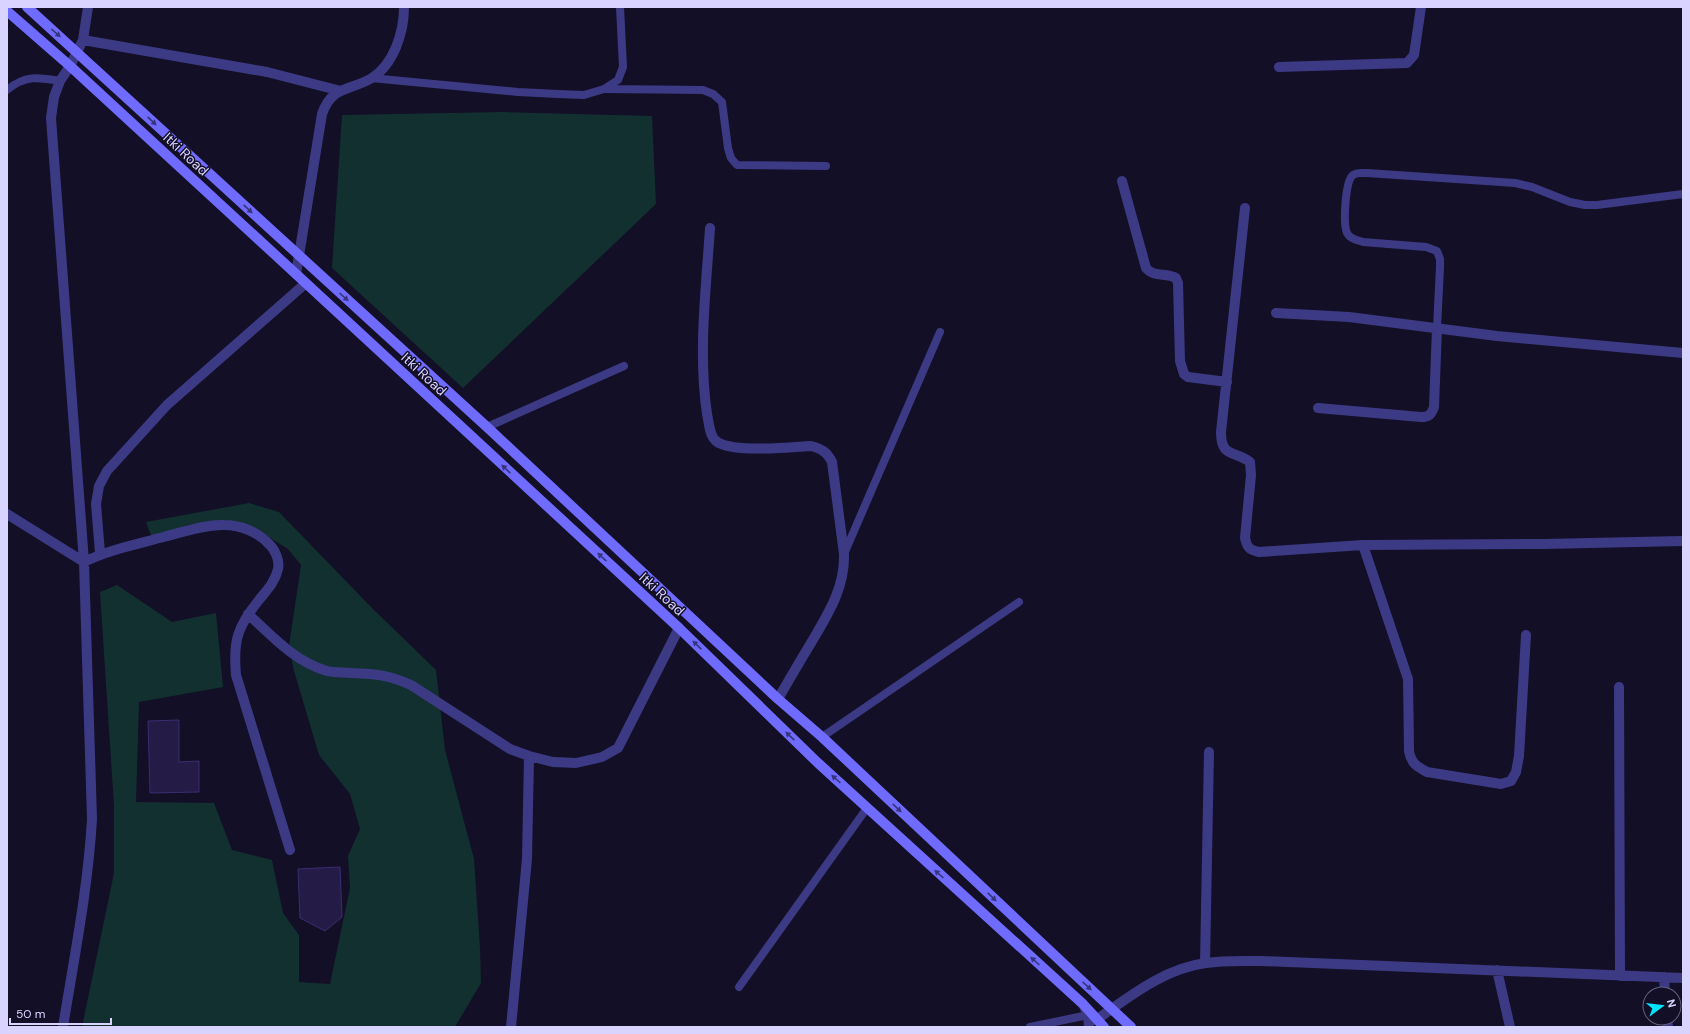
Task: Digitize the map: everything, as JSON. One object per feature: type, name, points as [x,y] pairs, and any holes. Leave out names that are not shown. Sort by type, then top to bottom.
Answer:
[{"type":"main road","points":[[27,7],[78,51],[299,256],[487,427],[778,699],[822,736],[835,750],[1131,1027]]},
{"type":"main road","name":"Itki Road","points":[[7,11],[70,66],[306,283],[678,628],[818,763],[1083,1004],[1094,1022]]},
{"type":"street","points":[[63,1027],[86,890],[90,859],[91,825],[84,562],[76,441],[51,146],[50,118],[54,97],[60,81],[70,66],[83,40],[88,7]]},
{"type":"street","points":[[296,274],[322,114],[325,106],[332,96],[371,78],[386,67],[401,32],[404,7]]},
{"type":"street","points":[[1278,68],[1406,62],[1414,55],[1421,7]]},
{"type":"street","points":[[83,40],[260,71],[341,91]]},
{"type":"street","points":[[1122,181],[1146,268],[1150,273],[1171,275],[1176,278],[1178,283],[1180,362],[1184,374],[1188,377],[1227,382]]},
{"type":"street","points":[[1245,208],[1221,441],[1224,448],[1230,454],[1245,458],[1250,462],[1251,468],[1245,538],[1247,546],[1251,550],[1259,552],[1363,545],[1544,544],[1683,541]]},
{"type":"street","points":[[710,228],[703,355],[703,386],[710,430],[715,440],[741,448],[811,446],[820,448],[828,454],[832,462],[844,554],[844,567],[837,595],[828,614],[778,699]]},
{"type":"street","points":[[100,554],[96,504],[99,486],[107,471],[167,405],[306,283]]},
{"type":"street","points":[[1276,313],[1349,317],[1497,336],[1683,353]]},
{"type":"street","points":[[1318,408],[1428,417],[1432,414],[1434,407],[1437,328]]},
{"type":"street","points":[[7,514],[84,562]]},
{"type":"street","points":[[84,562],[100,554],[203,527],[223,525],[244,528],[262,536],[274,550],[279,568],[273,584],[248,614],[237,635],[234,655],[236,675],[290,850]]},
{"type":"street","points":[[1363,545],[1408,679],[1409,751],[1411,760],[1416,766],[1427,772],[1500,784],[1511,781],[1516,772],[1519,756],[1526,635]]},
{"type":"street","points":[[248,614],[296,657],[312,666],[328,672],[377,674],[395,677],[411,685],[510,749],[529,756],[553,762],[576,763],[602,757],[618,748],[678,628]]},
{"type":"street","points":[[1619,686],[1620,976]]},
{"type":"street","points":[[1205,963],[1209,752]]},
{"type":"street","points":[[511,1027],[527,859],[529,756]]},
{"type":"street","points":[[1094,1022],[1148,984],[1182,969],[1205,963],[1262,961],[1683,978]]},
{"type":"street","points":[[1498,970],[1510,1027]]},
{"type":"street","points":[[1664,977],[1665,986]]},
{"type":"lane","points":[[371,78],[518,92],[584,95],[604,89],[618,80],[623,66],[620,7]]},
{"type":"lane","points":[[7,90],[16,82],[28,78],[41,77],[60,81]]},
{"type":"lane","points":[[604,89],[702,90],[713,94],[722,102],[728,148],[731,158],[737,165],[826,166]]},
{"type":"lane","points":[[1437,328],[1440,267],[1440,259],[1437,251],[1426,247],[1363,242],[1354,239],[1348,234],[1345,225],[1348,184],[1351,176],[1358,173],[1368,173],[1515,183],[1532,187],[1570,202],[1597,205],[1683,194]]},
{"type":"lane","points":[[844,554],[940,332]]},
{"type":"lane","points":[[487,427],[624,366]]},
{"type":"lane","points":[[822,736],[1019,602]]},
{"type":"lane","points":[[739,987],[867,808]]},
{"type":"lane","points":[[1030,1027],[1094,1022]]},
{"type":"green space","points":[[502,112],[652,116],[656,204],[463,388],[332,268],[342,115]]},
{"type":"green space","points":[[249,503],[279,512],[372,608],[436,670],[445,750],[474,859],[480,948],[481,983],[455,1027],[82,1027],[114,873],[114,806],[100,592],[117,585],[172,622],[216,613],[223,687],[139,702],[136,802],[214,803],[232,850],[272,860],[283,913],[299,935],[299,982],[330,984],[350,888],[348,856],[360,829],[350,794],[319,755],[294,671],[289,646],[301,565],[288,549],[251,526],[152,538],[146,522]]},
{"type":"building","points":[[179,720],[179,762],[199,761],[199,792],[150,793],[148,721]]},
{"type":"building","points":[[340,867],[342,917],[325,931],[300,918],[298,869]]}]
